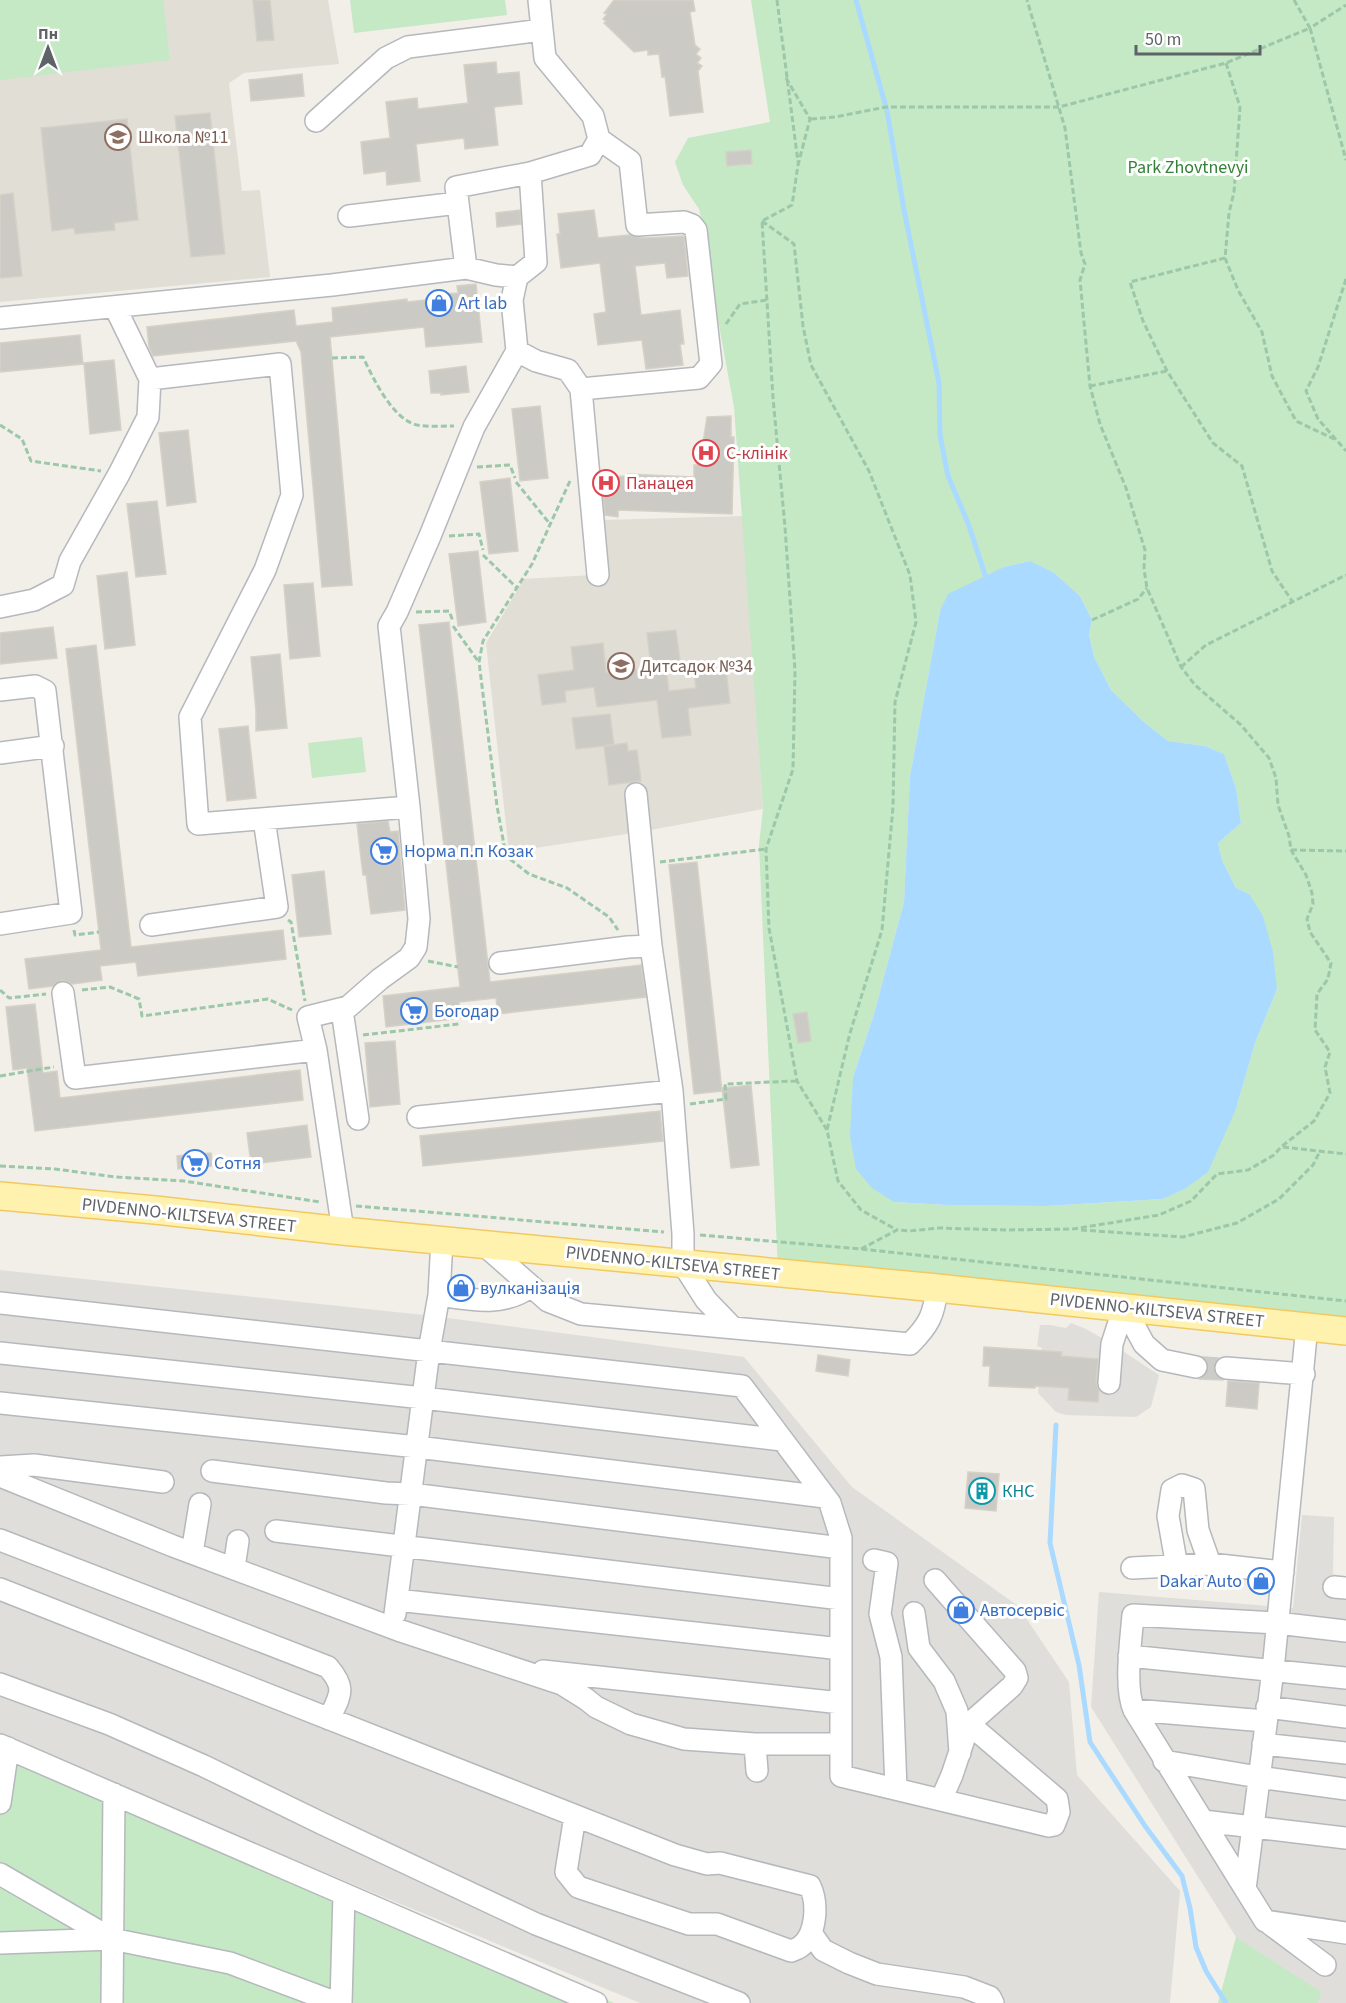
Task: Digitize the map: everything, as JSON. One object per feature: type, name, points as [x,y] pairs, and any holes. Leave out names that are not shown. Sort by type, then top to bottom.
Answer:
[{"type":"main road","name":"PIVDENNO-KILTSEVA STREET","points":[[0,1196],[155,1210],[343,1232],[937,1288],[1346,1331]]},
{"type":"street","points":[[539,0],[545,58],[593,116],[599,139],[630,161],[637,225],[684,222],[692,225],[696,230],[711,364],[699,378],[581,389]]},
{"type":"street","points":[[316,121],[386,58],[408,47],[542,30]]},
{"type":"street","points":[[466,268],[456,187],[530,173],[590,155],[599,139]]},
{"type":"street","points":[[343,1232],[316,1050],[308,1017],[348,1007],[409,958],[416,947],[419,919],[389,626],[430,536],[474,427],[517,351],[512,300],[517,277],[536,262],[530,173]]},
{"type":"street","points":[[349,216],[458,203]]},
{"type":"street","points":[[0,318],[332,285],[466,268],[517,277]]},
{"type":"street","points":[[0,607],[34,600],[63,585],[70,561],[148,417],[150,379],[115,307]]},
{"type":"street","points":[[517,351],[536,362],[568,370],[581,389],[598,575]]},
{"type":"street","points":[[150,379],[280,364],[292,495],[265,570],[190,717],[198,824],[409,807]]},
{"type":"street","points":[[0,690],[35,686],[45,691],[72,913],[0,924]]},
{"type":"street","points":[[0,753],[53,746]]},
{"type":"street","points":[[636,794],[651,946],[673,1098],[683,1234],[683,1264],[706,1300],[733,1328]]},
{"type":"street","points":[[151,926],[277,908],[264,819]]},
{"type":"street","points":[[500,963],[651,946]]},
{"type":"street","points":[[63,993],[75,1078],[316,1050]]},
{"type":"street","points":[[342,1010],[358,1119]]},
{"type":"street","points":[[418,1117],[673,1098]]},
{"type":"street","points":[[393,1628],[429,1351],[439,1295],[442,1240]]},
{"type":"street","points":[[483,1244],[548,1300],[581,1314],[910,1344],[926,1327],[935,1309],[937,1288]]},
{"type":"street","points":[[439,1295],[469,1300],[504,1300],[521,1294],[531,1286]]},
{"type":"street","points":[[0,1303],[742,1386],[830,1503],[840,1538],[841,1776],[1049,1826],[1054,1825],[1059,1812],[1057,1798],[963,1717],[944,1681],[920,1648],[914,1613]]},
{"type":"street","points":[[1124,1307],[1144,1344],[1162,1360],[1196,1367]]},
{"type":"street","points":[[1109,1383],[1112,1344],[1124,1307]]},
{"type":"street","points":[[1245,1889],[1273,1670],[1307,1326]]},
{"type":"street","points":[[0,1353],[423,1398],[782,1440]]},
{"type":"street","points":[[1226,1368],[1304,1374]]},
{"type":"street","points":[[0,1403],[417,1448],[825,1497]]},
{"type":"street","points":[[0,1467],[34,1465],[163,1482]]},
{"type":"street","points":[[212,1471],[840,1548]]},
{"type":"street","points":[[0,1476],[192,1553],[393,1628],[562,1684],[596,1707],[631,1724],[684,1739],[755,1744],[841,1744]]},
{"type":"street","points":[[1177,1567],[1168,1516],[1172,1490],[1182,1485],[1194,1489],[1198,1530],[1210,1564]]},
{"type":"street","points":[[192,1553],[200,1504]]},
{"type":"street","points":[[276,1531],[840,1599]]},
{"type":"street","points":[[0,1540],[327,1667],[338,1679],[339,1686],[339,1696],[329,1719]]},
{"type":"street","points":[[234,1568],[238,1540]]},
{"type":"street","points":[[874,1560],[887,1563],[880,1614],[891,1657],[896,1789]]},
{"type":"street","points":[[1132,1568],[1210,1564],[1283,1572]]},
{"type":"street","points":[[935,1580],[1015,1671],[1017,1678],[1012,1686],[963,1717]]},
{"type":"street","points":[[0,1589],[675,1855],[707,1864],[720,1863],[810,1886],[815,1902],[811,1933],[801,1947],[791,1951],[717,1924],[689,1924],[578,1887],[566,1872],[574,1816]]},
{"type":"street","points":[[397,1600],[841,1649]]},
{"type":"street","points":[[1325,1965],[1265,1921],[1134,1710],[1130,1702],[1129,1656],[1133,1615],[1277,1623],[1346,1631]]},
{"type":"street","points":[[889,1649],[919,1642]]},
{"type":"street","points":[[1129,1656],[1346,1678]]},
{"type":"street","points":[[516,1669],[573,1673],[841,1703]]},
{"type":"street","points":[[0,1684],[109,1724],[204,1766],[536,1924],[739,2003]]},
{"type":"street","points":[[1134,1710],[1346,1717]]},
{"type":"street","points":[[941,1800],[960,1753],[963,1717]]},
{"type":"street","points":[[755,1744],[757,1772]]},
{"type":"street","points":[[1263,1744],[1346,1754]]},
{"type":"street","points":[[0,1803],[4,1747],[344,1894],[553,1994],[596,2003]]},
{"type":"street","points":[[1164,1761],[1346,1789]]},
{"type":"street","points":[[112,2003],[114,1794]]},
{"type":"street","points":[[1203,1821],[1346,1838]]},
{"type":"street","points":[[0,1874],[112,1939]]},
{"type":"street","points":[[0,1943],[112,1939],[230,1963],[339,2003],[344,1894]]},
{"type":"street","points":[[1265,1921],[1346,1934]]},
{"type":"street","points":[[811,1933],[823,1950],[877,1974],[964,1987],[990,1997],[993,2003]]},
{"type":"path","points":[[777,0],[798,165]]},
{"type":"path","points":[[1026,0],[1065,128],[1081,253],[1085,264],[1080,280],[1089,386],[1100,424],[1126,488],[1145,550],[1144,569],[1148,588],[1181,667],[1195,685],[1241,725],[1269,758],[1276,778],[1278,805],[1291,850],[1306,875],[1312,893],[1312,904],[1307,919],[1310,932],[1331,963],[1328,979],[1317,994],[1315,1030],[1330,1052],[1325,1067],[1329,1093],[1314,1121],[1274,1155],[1248,1170],[1217,1174],[1191,1201],[1159,1215],[1073,1229]]},
{"type":"path","points":[[1294,0],[1310,28],[1346,160]]},
{"type":"path","points":[[810,119],[889,107],[1059,107],[1226,63],[1310,28],[1346,5]]},
{"type":"path","points":[[1226,63],[1240,107],[1234,192],[1229,213],[1225,258],[1238,290],[1262,332],[1272,376],[1296,421],[1334,439]]},
{"type":"path","points":[[762,221],[792,205],[798,165],[810,119],[786,78]]},
{"type":"path","points":[[762,221],[795,671],[793,769],[766,849],[769,928],[797,1081],[827,1130],[838,1182],[861,1210],[897,1230]]},
{"type":"path","points":[[762,221],[794,244],[803,326],[811,365],[869,471],[910,575],[916,622],[895,702],[893,807],[882,930],[850,1033],[827,1130]]},
{"type":"path","points":[[1225,258],[1130,282],[1143,321],[1167,370],[1213,443],[1242,466],[1272,570],[1292,601]]},
{"type":"path","points":[[1346,279],[1318,367],[1306,391],[1317,419],[1346,451]]},
{"type":"path","points":[[720,333],[740,304],[767,300]]},
{"type":"path","points":[[332,358],[363,357],[377,385],[399,415],[416,425],[474,427]]},
{"type":"path","points":[[1089,386],[1167,370]]},
{"type":"path","points":[[0,425],[22,439],[31,461],[119,474]]},
{"type":"path","points":[[457,469],[510,465],[515,480],[550,524]]},
{"type":"path","points":[[588,470],[574,472],[532,564],[483,641],[479,662],[497,806],[506,856],[529,874],[567,888],[609,917],[628,947]]},
{"type":"path","points":[[430,536],[479,534],[483,550]]},
{"type":"path","points":[[483,555],[516,587]]},
{"type":"path","points":[[1181,667],[1206,645],[1346,575]]},
{"type":"path","points":[[1092,620],[1138,599],[1148,588]]},
{"type":"path","points":[[397,612],[449,610],[453,621]]},
{"type":"path","points":[[453,626],[479,662]]},
{"type":"path","points":[[643,864],[766,849]]},
{"type":"path","points":[[1291,850],[1346,851]]},
{"type":"path","points":[[277,908],[291,922],[308,1017]]},
{"type":"path","points":[[409,958],[458,967]]},
{"type":"path","points":[[0,990],[9,998],[110,987],[139,999],[142,1016],[268,999],[308,1017]]},
{"type":"path","points":[[346,1037],[459,1024]]},
{"type":"path","points":[[0,1076],[73,1064]]},
{"type":"path","points":[[673,1098],[726,1099],[725,1084],[797,1081]]},
{"type":"path","points":[[1281,1147],[1346,1154]]},
{"type":"path","points":[[861,1249],[897,1230],[939,1228],[1073,1229],[1183,1237],[1237,1223],[1279,1199],[1313,1165],[1320,1151]]},
{"type":"shaded area","name":"Школа №11","points":[[0,0],[328,0],[339,64],[244,73],[229,83],[242,191],[260,190],[270,277],[0,302]]},
{"type":"shaded area","name":"Дитсадок №34","points":[[743,516],[763,809],[640,832],[509,852],[486,643],[524,579],[608,574],[603,520]]},
{"type":"shaded area","points":[[0,1270],[433,1316],[744,1357],[852,1487],[1018,1606],[1069,1682],[1077,1775],[1180,1891],[1170,2003],[640,2003],[110,1784],[0,1734]]},
{"type":"shaded area","points":[[1071,1323],[1112,1344],[1159,1375],[1151,1407],[1136,1417],[1066,1415],[1056,1412],[1038,1393],[1042,1348],[1037,1346],[1040,1325],[1066,1328]]},
{"type":"shaded area","points":[[1302,1515],[1334,1517],[1333,1574],[1346,1577],[1346,2003],[1318,2003],[1320,1992],[1236,1937],[1091,1707],[1099,1592],[1293,1608]]},
{"type":"green space","points":[[0,0],[163,0],[170,60],[0,80]]},
{"type":"green space","points":[[350,0],[505,0],[507,15],[354,33]]},
{"type":"green space","name":"Park Zhovtnevyi","points":[[751,0],[1346,0],[1346,1330],[778,1272],[759,845],[763,809],[734,407],[699,209],[683,185],[675,162],[688,138],[770,122]],"holes":[[[1030,561],[1053,572],[1080,596],[1092,620],[1089,633],[1094,657],[1111,690],[1144,722],[1168,741],[1205,746],[1224,754],[1236,788],[1241,823],[1218,843],[1222,860],[1236,888],[1249,894],[1277,989],[1255,1043],[1236,1109],[1164,1199],[1045,1206],[894,1202],[853,1077],[874,1014],[904,902],[910,776],[940,611],[980,580],[1004,567]]]},
{"type":"green space","points":[[362,737],[366,772],[312,778],[308,743]]},
{"type":"green space","points":[[0,1745],[614,2003],[0,2003]]},
{"type":"green space","points":[[1236,1937],[1321,1992],[1318,2003],[1218,2003]]},
{"type":"water","points":[[1030,561],[1053,572],[1080,596],[1092,620],[1089,634],[1094,657],[1111,690],[1144,722],[1168,741],[1205,746],[1224,754],[1236,788],[1241,823],[1218,843],[1222,860],[1236,888],[1249,894],[1263,916],[1273,952],[1277,989],[1255,1043],[1236,1109],[1208,1172],[1186,1188],[1163,1199],[1045,1206],[894,1202],[872,1188],[856,1169],[850,1136],[853,1077],[874,1014],[904,902],[910,776],[940,611],[948,594],[1004,567]]},
{"type":"building","points":[[253,0],[270,0],[274,40],[257,41]]},
{"type":"building","points":[[614,0],[693,0],[695,11],[690,12],[695,45],[700,49],[696,54],[701,58],[697,63],[702,66],[698,71],[703,112],[670,116],[665,76],[662,77],[659,54],[648,55],[648,50],[634,52],[604,23],[606,21],[603,19],[607,14],[604,13]]},
{"type":"building","points":[[496,62],[497,74],[519,72],[522,104],[494,107],[498,145],[465,149],[464,138],[416,144],[420,181],[387,185],[386,171],[364,174],[361,142],[390,138],[386,102],[417,98],[418,109],[468,103],[464,65]]},
{"type":"building","points":[[302,74],[304,96],[251,101],[249,80]]},
{"type":"building","points":[[210,113],[225,254],[191,257],[175,116]]},
{"type":"building","points":[[127,119],[138,220],[114,223],[115,230],[75,234],[74,228],[52,231],[41,128]]},
{"type":"building","points":[[751,150],[752,164],[727,166],[726,152]]},
{"type":"building","points":[[13,193],[22,276],[0,278],[0,195]]},
{"type":"building","points":[[520,210],[521,224],[497,227],[496,213]]},
{"type":"building","points":[[594,210],[598,238],[629,235],[644,238],[684,236],[688,276],[667,278],[665,263],[635,266],[641,315],[680,310],[684,344],[680,344],[683,365],[646,369],[642,340],[598,345],[594,314],[606,312],[600,263],[561,268],[557,234],[560,234],[558,214]]},
{"type":"building","points":[[476,284],[482,342],[426,347],[424,327],[330,337],[352,585],[322,587],[301,352],[296,341],[153,356],[149,347],[147,327],[294,310],[296,326],[333,322],[332,308],[407,299],[407,302],[445,298],[444,294],[458,293],[457,286]]},
{"type":"building","points":[[80,335],[83,364],[0,372],[0,343]]},
{"type":"building","points":[[114,360],[121,430],[90,434],[84,363]]},
{"type":"building","points":[[466,366],[469,392],[441,395],[441,393],[431,393],[429,371]]},
{"type":"building","points":[[540,406],[548,478],[520,481],[512,409]]},
{"type":"building","points":[[731,416],[731,437],[734,437],[732,514],[618,510],[618,517],[605,515],[602,477],[628,476],[628,474],[694,477],[694,465],[697,465],[698,449],[702,449],[707,417]]},
{"type":"building","points":[[188,430],[196,502],[167,506],[159,433]]},
{"type":"building","points":[[510,478],[518,551],[489,554],[480,482]]},
{"type":"building","points":[[157,501],[166,574],[136,577],[127,504]]},
{"type":"building","points":[[478,551],[486,622],[458,626],[449,554]]},
{"type":"building","points":[[127,572],[135,645],[105,649],[97,576]]},
{"type":"building","points":[[313,583],[320,656],[290,659],[284,585]]},
{"type":"building","points":[[449,622],[490,982],[641,965],[646,997],[498,1014],[496,998],[459,1002],[461,1018],[386,1027],[383,996],[460,987],[419,625]]},
{"type":"building","points":[[53,627],[57,658],[0,664],[0,633]]},
{"type":"building","points":[[676,630],[680,660],[665,662],[669,691],[696,688],[694,674],[726,670],[730,703],[688,708],[691,735],[662,738],[657,700],[597,707],[594,687],[565,691],[566,702],[542,705],[538,675],[574,670],[571,647],[603,643],[606,673],[651,667],[647,633]]},
{"type":"building","points":[[96,645],[131,947],[283,930],[286,959],[138,976],[136,962],[100,966],[102,980],[72,984],[62,980],[53,986],[29,989],[25,959],[101,950],[66,649]]},
{"type":"building","points":[[280,654],[287,728],[256,731],[251,657]]},
{"type":"building","points":[[610,714],[614,745],[576,749],[572,718]]},
{"type":"building","points":[[248,726],[256,798],[227,801],[219,729]]},
{"type":"building","points":[[627,743],[628,751],[637,750],[641,781],[609,785],[604,746]]},
{"type":"building","points":[[388,821],[390,832],[398,831],[405,910],[371,914],[366,875],[363,875],[357,824]]},
{"type":"building","points":[[697,862],[722,1091],[694,1094],[669,865]]},
{"type":"building","points":[[324,871],[331,934],[299,937],[292,875]]},
{"type":"building","points":[[35,1004],[43,1073],[57,1071],[60,1098],[300,1070],[303,1100],[35,1131],[27,1068],[13,1070],[6,1007]]},
{"type":"building","points":[[807,1012],[811,1041],[798,1043],[793,1014]]},
{"type":"building","points":[[395,1041],[400,1104],[370,1107],[365,1043]]},
{"type":"building","points":[[751,1085],[759,1165],[731,1168],[722,1088]]},
{"type":"building","points":[[660,1111],[663,1141],[423,1166],[420,1136]]},
{"type":"building","points":[[307,1125],[311,1157],[251,1164],[247,1133]]},
{"type":"building","name":"Сотня","points":[[211,1153],[213,1166],[178,1169],[177,1156]]},
{"type":"building","points":[[984,1347],[1062,1352],[1061,1356],[1098,1359],[1096,1382],[1099,1391],[1098,1402],[1068,1400],[1069,1388],[989,1386],[990,1366],[983,1366]]},
{"type":"building","points":[[818,1355],[850,1360],[848,1376],[816,1371]]},
{"type":"building","points":[[1204,1357],[1219,1358],[1215,1361],[1213,1368],[1215,1374],[1222,1380],[1200,1379],[1209,1369]]},
{"type":"building","points":[[1228,1381],[1259,1383],[1257,1409],[1226,1406]]},
{"type":"building","name":"КНС","points":[[968,1472],[999,1474],[996,1511],[965,1508]]},
{"type":"waterway","points":[[856,0],[887,111],[904,210],[939,383],[940,435],[948,476],[968,523],[988,584]]},
{"type":"waterway","points":[[1056,1425],[1050,1543],[1079,1665],[1090,1742],[1145,1826],[1182,1876],[1196,1947],[1206,1971],[1226,2003]]},
{"type":"tunnel","points":[[1196,1367],[1226,1368]]},
{"type":"place","name":"Школа №11","points":[[118,137]]},
{"type":"place","name":"Art lab","points":[[439,303]]},
{"type":"place","name":"С-клінік","points":[[706,453]]},
{"type":"place","name":"Панацея","points":[[606,483]]},
{"type":"place","name":"Дитсадок №34","points":[[621,666]]},
{"type":"place","name":"Норма п.п Козак","points":[[384,851]]},
{"type":"place","name":"Богодар","points":[[414,1011]]},
{"type":"place","name":"Сотня","points":[[195,1163]]},
{"type":"place","name":"вулканізація","points":[[461,1288]]},
{"type":"place","name":"КНС","points":[[982,1491]]},
{"type":"place","name":"Dakar Auto","points":[[1261,1581]]},
{"type":"place","name":"Автосервіс","points":[[961,1610]]}]
